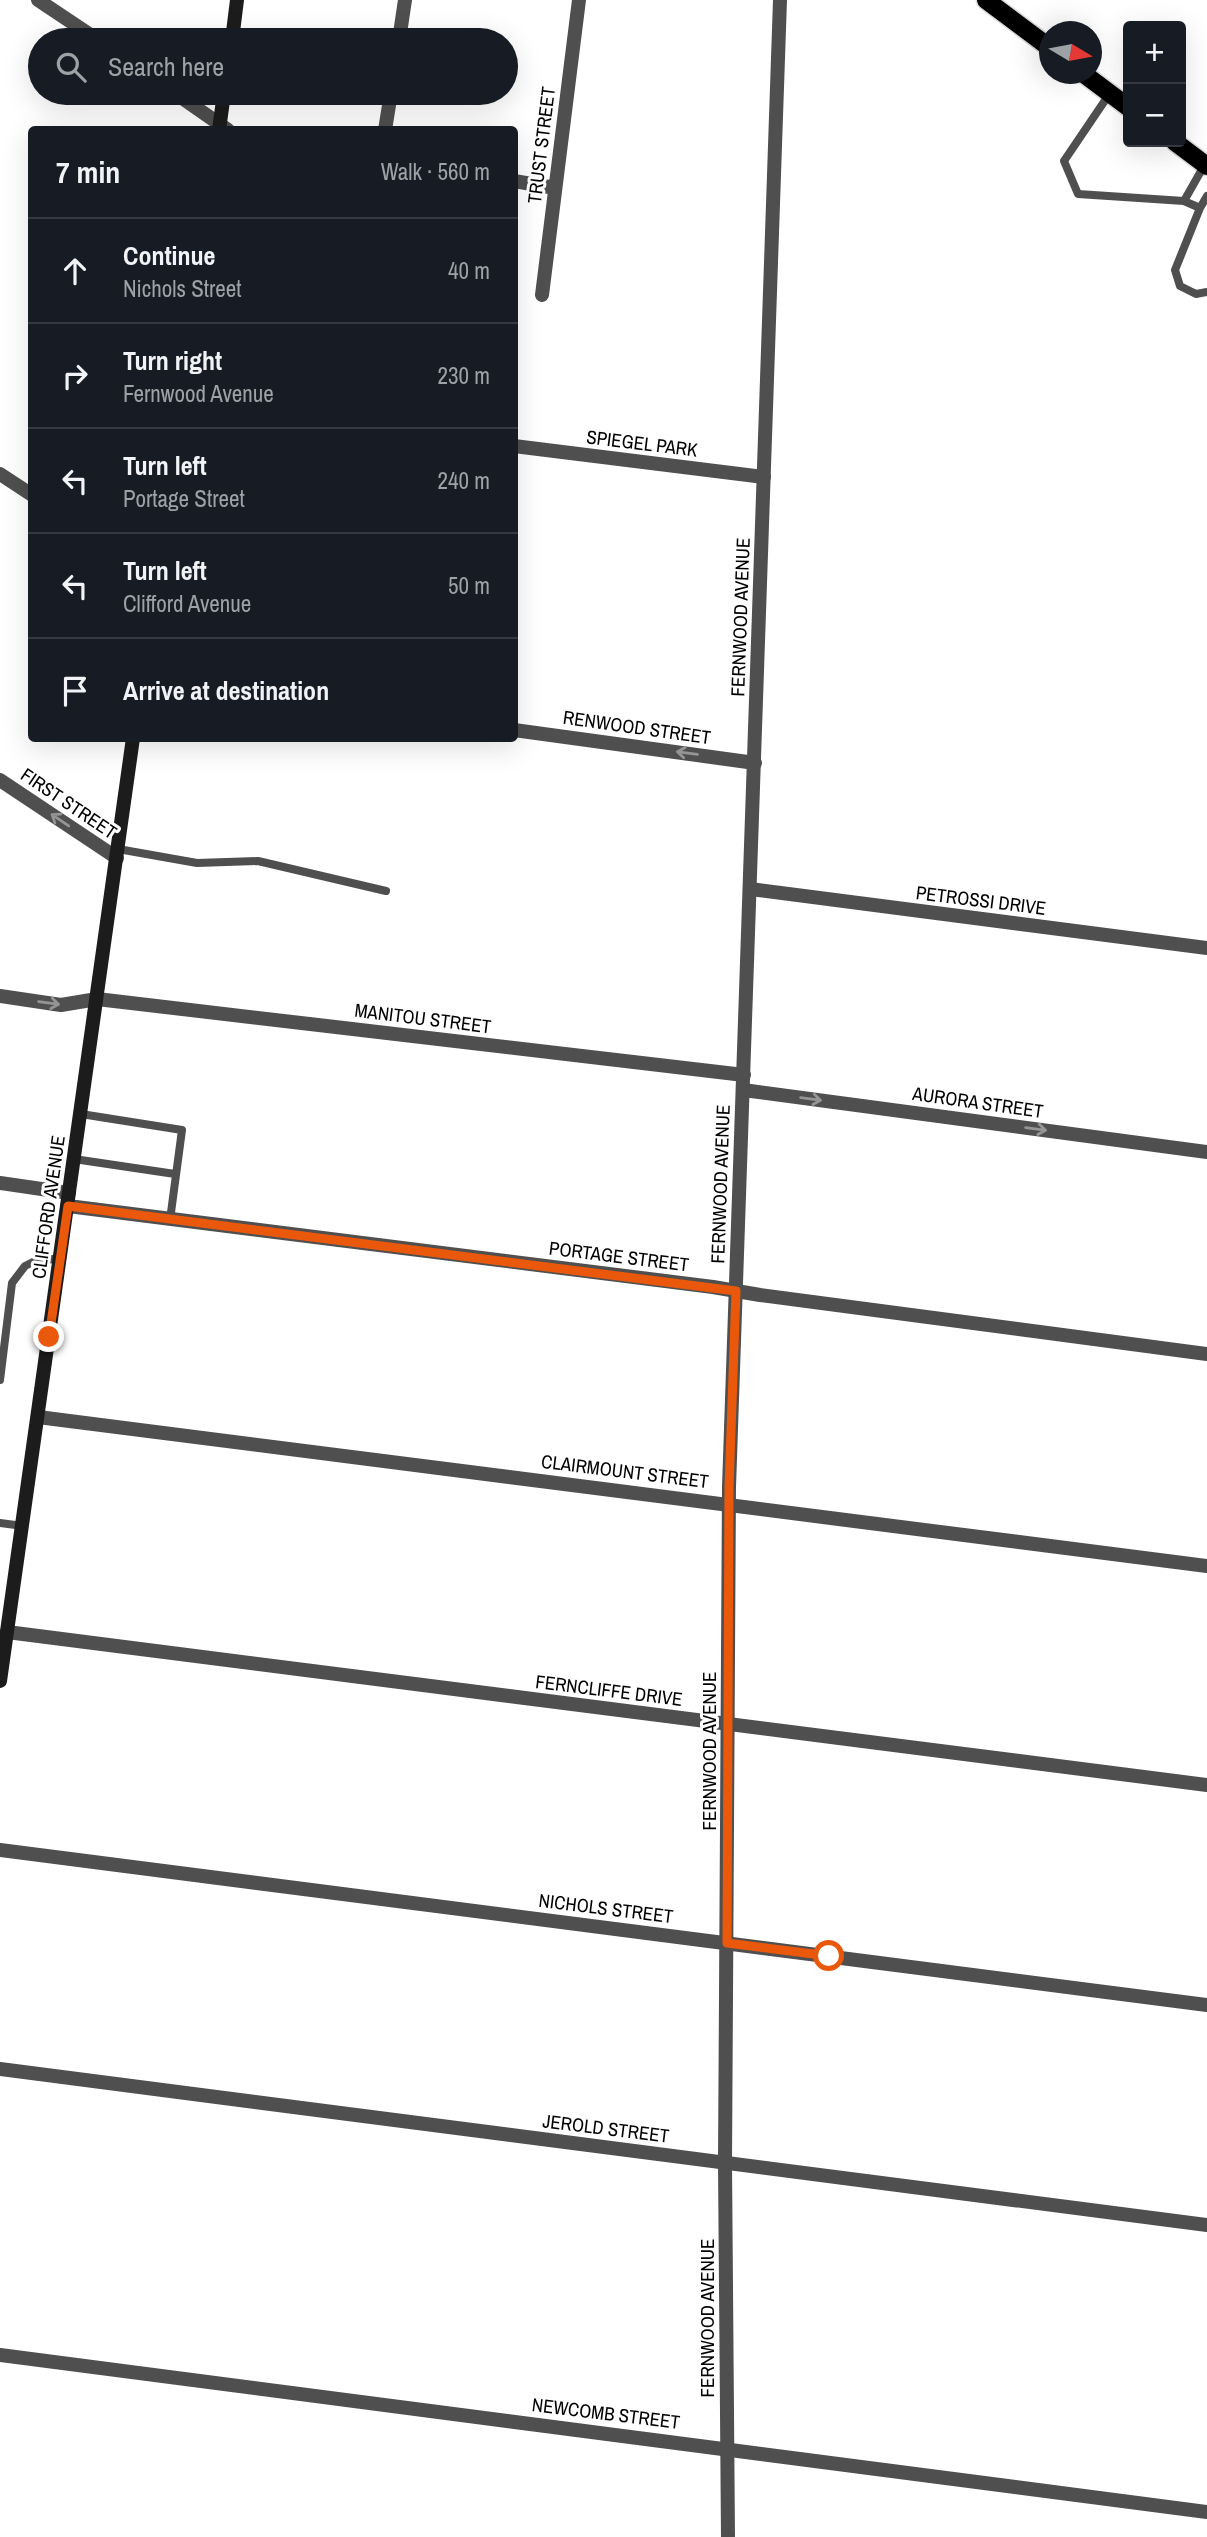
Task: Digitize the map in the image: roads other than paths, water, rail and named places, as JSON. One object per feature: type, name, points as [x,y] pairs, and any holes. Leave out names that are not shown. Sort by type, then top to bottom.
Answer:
[{"type":"main road","points":[[234,28],[237,0]]},
{"type":"main road","points":[[986,0],[1039,40]]},
{"type":"main road","points":[[1098,84],[1123,103]]},
{"type":"main road","points":[[222,126],[223,105]]},
{"type":"main road","points":[[1182,147],[1206,165]]},
{"type":"main road","name":"CLIFFORD AVENUE","points":[[0,1681],[7,1632],[5,1606],[23,1526],[132,742]]},
{"type":"street","points":[[38,0],[80,28]]},
{"type":"street","points":[[400,28],[405,0]]},
{"type":"street","name":"TRUST STREET","points":[[542,295],[579,0]]},
{"type":"street","name":"FERNWOOD AVENUE","points":[[728,2537],[725,2163],[729,1504],[780,0]]},
{"type":"street","points":[[192,105],[221,126]]},
{"type":"street","points":[[386,126],[389,105]]},
{"type":"street","points":[[518,182],[555,188]]},
{"type":"street","name":"SPIEGEL PARK","points":[[518,446],[764,477]]},
{"type":"street","points":[[0,474],[28,492]]},
{"type":"street","name":"RENWOOD STREET","points":[[518,731],[755,763]]},
{"type":"street","name":"FIRST STREET","points":[[0,780],[118,853]]},
{"type":"street","name":"PETROSSI DRIVE","points":[[750,889],[1207,948]]},
{"type":"street","name":"MANITOU STREET","points":[[0,996],[61,1005],[97,999],[744,1075]]},
{"type":"street","name":"AURORA STREET","points":[[743,1090],[1207,1152]]},
{"type":"street","name":"PORTAGE STREET","points":[[0,1183],[170,1220],[736,1291],[1207,1354]]},
{"type":"street","name":"CLAIRMOUNT STREET","points":[[38,1417],[1207,1566]]},
{"type":"street","name":"FERNCLIFFE DRIVE","points":[[7,1632],[1207,1785]]},
{"type":"street","name":"NICHOLS STREET","points":[[0,1850],[1207,2005]]},
{"type":"street","name":"JEROLD STREET","points":[[0,2069],[1207,2225]]},
{"type":"street","name":"NEWCOMB STREET","points":[[0,2355],[1207,2512]]},
{"type":"lane","points":[[1110,93],[1065,161],[1078,194],[1184,201],[1200,208]]},
{"type":"lane","points":[[1184,201],[1206,165]]},
{"type":"lane","points":[[1207,196],[1175,270],[1180,286],[1196,294],[1207,292]]},
{"type":"lane","points":[[118,853],[197,863],[258,861],[386,891]]},
{"type":"lane","points":[[81,1114],[182,1130],[170,1220]]},
{"type":"lane","points":[[74,1159],[175,1174]]},
{"type":"lane","points":[[0,1380],[12,1283],[25,1266],[33,1262],[60,1258]]},
{"type":"lane","points":[[0,1523],[23,1526]]}]
